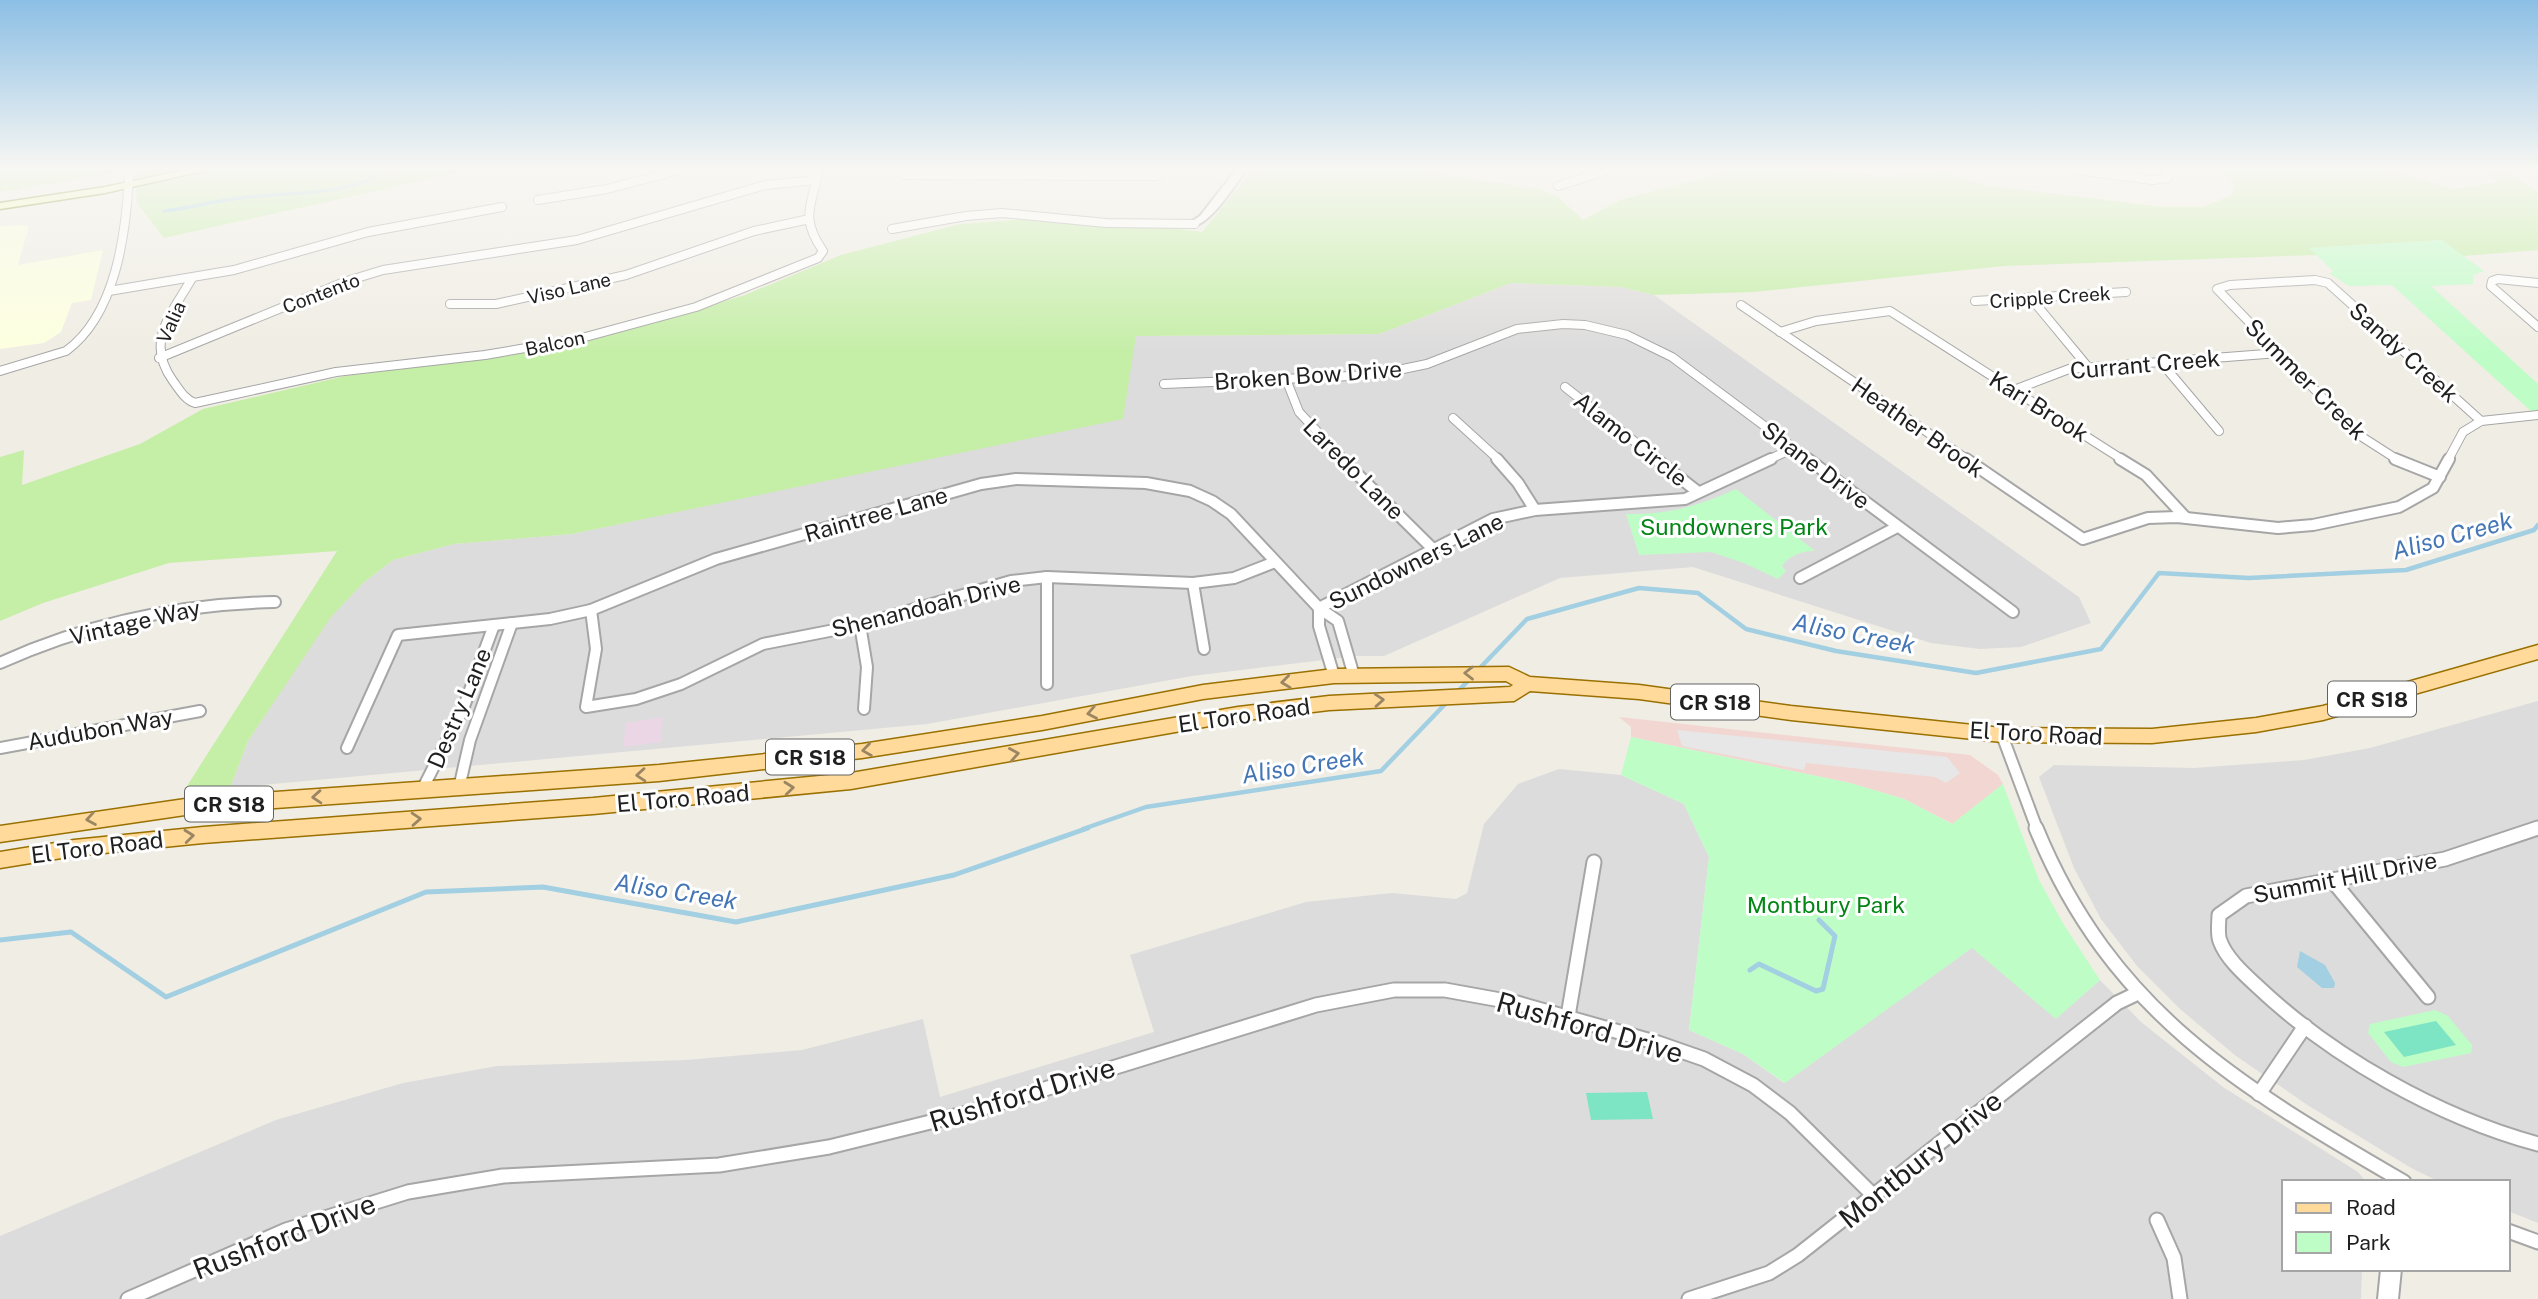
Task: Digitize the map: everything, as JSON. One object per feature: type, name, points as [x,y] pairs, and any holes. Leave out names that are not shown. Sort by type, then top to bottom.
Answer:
[{"type":"main road","name":"El Toro Road","points":[[0,834],[192,806],[659,773],[863,751],[1042,723],[1203,692],[1335,677],[1429,673],[1509,674],[1527,684],[1639,692],[1791,713],[2002,735],[2152,736],[2256,725],[2323,713],[2538,652]]},
{"type":"main road","name":"El Toro Road","points":[[0,860],[74,848],[203,835],[606,805],[851,781],[1238,714],[1329,703],[1514,694],[1527,684]]},
{"type":"street","points":[[0,371],[57,355],[73,346],[102,307],[109,291],[123,231]]},
{"type":"street","points":[[109,291],[234,270],[375,231]]},
{"type":"street","name":"Contento","points":[[159,358],[347,281],[383,271],[577,240],[609,231]]},
{"type":"street","name":"Viso Lane","points":[[450,304],[496,304],[626,275],[756,231]]},
{"type":"street","name":"Balcon","points":[[188,401],[195,403],[336,372],[529,349],[670,315],[737,293],[818,258],[823,251],[809,231]]},
{"type":"street","name":"Valia","points":[[188,401],[159,358],[157,346],[192,278]]},
{"type":"street","points":[[2538,283],[2498,279],[2492,281],[2491,286],[2538,327]]},
{"type":"street","name":"Summer Creek","points":[[2328,283],[2315,280],[2230,285],[2217,289],[2359,435],[2399,461],[2440,477]]},
{"type":"street","name":"Sandy Creek","points":[[2328,283],[2481,421]]},
{"type":"street","name":"Cripple Creek","points":[[1975,301],[2126,292]]},
{"type":"street","points":[[2030,297],[2088,367]]},
{"type":"street","name":"Heather Brook","points":[[1741,305],[2071,534],[2083,539],[2098,538],[2127,523],[2147,518],[2185,517]]},
{"type":"street","name":"Kari Brook","points":[[1780,332],[1816,321],[1883,309],[1895,313],[2146,475],[2185,517]]},
{"type":"street","name":"Broken Bow Drive","points":[[1164,384],[1374,375],[1427,364],[1508,332],[1540,326],[1574,324],[1613,331]]},
{"type":"street","name":"Shane Drive","points":[[1613,331],[1641,340],[1672,357],[2013,612]]},
{"type":"street","name":"Currant Creek","points":[[2014,390],[2054,373],[2088,367],[2279,354]]},
{"type":"street","points":[[2160,361],[2219,431]]},
{"type":"street","name":"Laredo Lane","points":[[1286,379],[1298,412],[1434,550]]},
{"type":"street","name":"Alamo Circle","points":[[1565,387],[1698,492]]},
{"type":"street","points":[[2185,517],[2261,528],[2301,526],[2399,507],[2428,492],[2440,477],[2463,432],[2481,421],[2538,415]]},
{"type":"street","points":[[1453,418],[1508,468],[1524,488],[1535,510]]},
{"type":"street","name":"Sundowners Lane","points":[[1319,608],[1493,519],[1535,510],[1685,499],[1794,449]]},
{"type":"street","name":"Raintree Lane","points":[[346,748],[398,635],[512,623],[591,610],[716,559],[981,484],[1016,479],[1168,485],[1212,501],[1231,514],[1319,608],[1338,621],[1354,676]]},
{"type":"street","points":[[1800,578],[1897,527]]},
{"type":"street","name":"Shenandoah Drive","points":[[591,610],[596,649],[586,706],[636,699],[681,684],[735,655],[763,644],[860,625],[1011,581],[1047,577],[1193,583],[1234,578],[1275,562]]},
{"type":"street","points":[[1047,577],[1047,684]]},
{"type":"street","points":[[1193,583],[1204,649]]},
{"type":"street","name":"Vintage Way","points":[[0,663],[26,650],[88,629],[157,612],[225,602],[275,602]]},
{"type":"street","points":[[1319,608],[1319,626],[1335,677]]},
{"type":"street","name":"Destry Lane","points":[[459,788],[474,727],[512,623]]},
{"type":"street","name":"Destry Lane","points":[[422,790],[455,728],[494,625]]},
{"type":"street","points":[[860,625],[867,667],[864,709]]},
{"type":"street","points":[[1324,639],[1344,636]]},
{"type":"street","points":[[479,666],[496,665]]},
{"type":"street","name":"Audubon Way","points":[[0,748],[200,710]]},
{"type":"street","points":[[455,728],[474,727]]},
{"type":"street","points":[[2002,735],[2047,852],[2074,909],[2093,939],[2138,993],[2189,1042],[2259,1094],[2401,1180]]},
{"type":"street","name":"Summit Hill Drive","points":[[2305,1026],[2258,989],[2233,965],[2218,933],[2218,918],[2227,904],[2246,896],[2445,859],[2538,828]]},
{"type":"street","points":[[1568,1016],[1594,862]]},
{"type":"street","points":[[2332,880],[2428,997]]},
{"type":"street","name":"Rushford Drive","points":[[128,1299],[304,1222],[401,1192],[470,1180],[716,1165],[769,1159],[840,1145],[888,1135],[1007,1100],[1329,1000],[1418,989],[1463,992],[1568,1016],[1651,1041],[1730,1072],[1762,1092],[1820,1138],[1873,1195]]},
{"type":"street","name":"Montbury Drive","points":[[1689,1299],[1769,1273],[1807,1249],[2117,1003],[2138,993]]},
{"type":"street","points":[[2259,1094],[2305,1026],[2382,1076],[2433,1104],[2481,1125],[2538,1144]]},
{"type":"street","points":[[2157,1220],[2169,1238],[2175,1255],[2180,1299]]},
{"type":"street","points":[[2510,1232],[2538,1242]]},
{"type":"street","points":[[2388,1299],[2390,1271]]},
{"type":"shaded area","points":[[0,231],[28,231],[18,265],[103,250],[91,300],[72,303],[61,332],[44,343],[0,349]]},
{"type":"shaded area","points":[[1511,283],[1620,287],[1654,295],[2079,597],[2091,623],[2021,647],[1980,649],[1931,643],[1693,567],[1560,578],[1384,656],[1356,656],[1192,676],[927,724],[230,788],[248,741],[330,617],[363,583],[393,560],[454,544],[572,534],[709,505],[1136,336],[1379,334]]},
{"type":"shaded area","points":[[2538,701],[2538,1223],[2510,1212],[2510,1180],[2436,1180],[2413,1169],[2309,1106],[2236,1056],[2180,1009],[2137,966],[2101,919],[2074,868],[2039,777],[2054,765],[2194,768],[2304,760],[2370,748]]},
{"type":"shaded area","points":[[663,717],[661,742],[623,747],[626,723]]},
{"type":"shaded area","points":[[1619,717],[1970,755],[1998,775],[2003,784],[1953,824],[1904,799],[1850,783],[1631,737],[1631,727]]},
{"type":"shaded area","points":[[1677,730],[1947,757],[1960,773],[1946,783],[1935,777],[1806,763],[1804,770],[1682,746]]},
{"type":"shaded area","points":[[1559,769],[1621,775],[1684,804],[1709,857],[1689,1030],[1743,1054],[1784,1083],[1972,947],[2056,1018],[2100,980],[2141,1022],[2223,1087],[2358,1172],[2364,1180],[2282,1180],[2282,1271],[2362,1271],[2361,1299],[0,1299],[0,1236],[276,1120],[403,1083],[497,1066],[686,1060],[802,1050],[923,1019],[940,1097],[1154,1032],[1130,955],[1306,902],[1392,893],[1456,899],[1467,893],[1484,824],[1518,784]]},
{"type":"green space","points":[[158,231],[197,231],[164,238]]},
{"type":"green space","points":[[935,231],[2538,231],[2538,250],[2463,256],[2442,240],[2310,248],[2317,255],[2004,266],[1753,292],[1654,295],[1620,287],[1511,283],[1379,334],[1136,336],[1123,419],[572,534],[454,544],[393,560],[363,583],[331,617],[248,741],[230,788],[187,786],[337,551],[169,563],[43,603],[0,621],[0,457],[24,450],[22,485],[140,444],[203,409],[345,376],[508,356],[597,339],[745,295],[841,255]]},
{"type":"green space","points":[[2442,240],[2484,271],[2473,275],[2473,284],[2431,286],[2538,384],[2538,411],[2532,412],[2392,285],[2349,286],[2330,274],[2333,271],[2309,248]]},
{"type":"green space","name":"Sundowners Park","points":[[1736,489],[1815,551],[1788,559],[1782,566],[1786,571],[1778,579],[1744,563],[1711,552],[1639,555],[1626,514],[1683,508]]},
{"type":"green space","name":"Montbury Park","points":[[1631,737],[1850,783],[1904,799],[1952,824],[2003,784],[2039,880],[2100,980],[2056,1019],[1972,948],[1785,1083],[1743,1054],[1689,1030],[1709,857],[1684,804],[1621,775]]},
{"type":"green space","points":[[2435,1010],[2448,1016],[2472,1045],[2471,1053],[2403,1067],[2391,1062],[2368,1033],[2370,1024]]},
{"type":"green space","points":[[2436,1021],[2456,1045],[2404,1057],[2384,1032]]},
{"type":"green space","points":[[1647,1092],[1653,1119],[1591,1120],[1586,1093]]},
{"type":"water","points":[[2300,951],[2325,965],[2335,983],[2334,988],[2322,988],[2297,967]]},
{"type":"waterway","name":"Aliso Creek","points":[[1477,671],[1527,619],[1639,588],[1698,593],[1746,629],[1836,651],[1976,673],[2101,649],[2159,573],[2249,578],[2406,570],[2534,530],[2538,525]]},
{"type":"waterway","name":"Aliso Creek","points":[[1457,692],[1471,678]]},
{"type":"waterway","name":"Aliso Creek","points":[[1083,829],[1146,807],[1381,771],[1449,700]]},
{"type":"waterway","name":"Aliso Creek","points":[[0,940],[71,932],[166,997],[426,892],[543,887],[736,922],[954,875],[1088,828]]},
{"type":"waterway","points":[[1750,970],[1759,964],[1816,991],[1823,989],[1835,936],[1819,920]]}]
